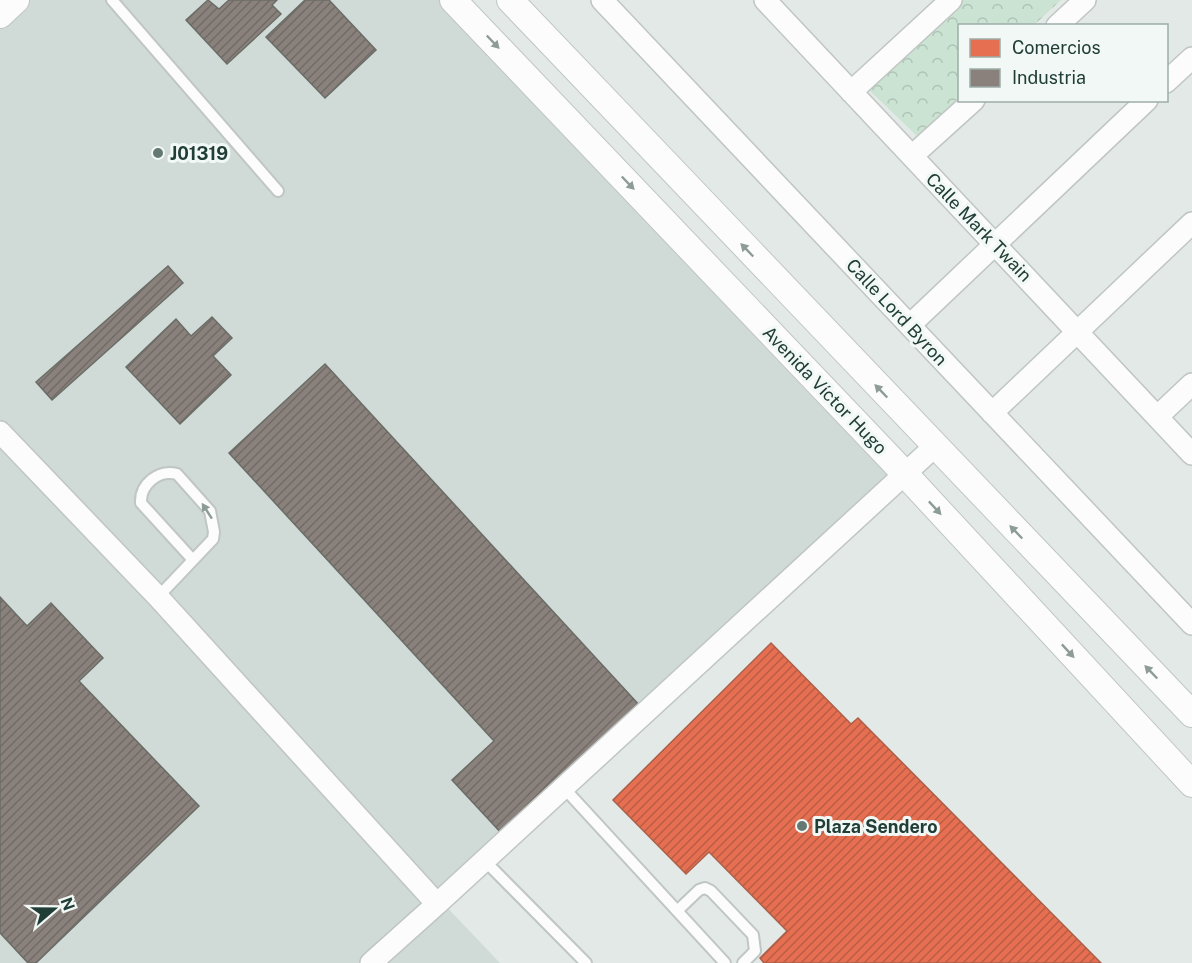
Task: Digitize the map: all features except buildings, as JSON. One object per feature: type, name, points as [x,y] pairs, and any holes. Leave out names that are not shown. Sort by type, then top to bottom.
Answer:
[{"type":"street","points":[[0,15],[16,0]]},
{"type":"street","name":"Avenida Víctor Hugo","points":[[453,0],[903,474],[1192,783]]},
{"type":"street","points":[[510,0],[934,447],[1192,714]]},
{"type":"street","points":[[851,92],[951,0]]},
{"type":"street","points":[[1059,24],[1085,0]]},
{"type":"street","name":"Calle Lord Byron","points":[[613,4],[992,413],[1192,624]]},
{"type":"street","name":"Calle Mark Twain","points":[[777,4],[851,92],[1079,331],[1192,454]]},
{"type":"street","points":[[1168,81],[1192,58]]},
{"type":"street","points":[[912,156],[972,102]]},
{"type":"street","points":[[910,325],[1145,102]]},
{"type":"street","points":[[992,413],[1192,223]]},
{"type":"street","points":[[1157,417],[1192,384]]},
{"type":"street","points":[[0,432],[158,597],[437,904]]},
{"type":"street","points":[[371,963],[934,447]]},
{"type":"lane","points":[[112,0],[278,191]]},
{"type":"lane","points":[[158,597],[193,560],[213,538],[210,511],[177,474],[164,473],[154,477],[145,488],[141,503],[193,560]]},
{"type":"lane","points":[[564,788],[725,963]]},
{"type":"lane","points":[[484,860],[586,963]]},
{"type":"lane","points":[[677,911],[699,890],[705,888],[711,891],[753,935],[755,951],[743,963]]},
{"type":"shaded area","points":[[0,0],[454,0],[901,466],[438,898],[500,963],[0,963]]},
{"type":"green space","points":[[960,0],[1061,0],[1035,24],[958,24],[958,98],[918,137],[867,88]]},
{"type":"place","name":"J01319","points":[[158,153]]},
{"type":"place","name":"Plaza Sendero","points":[[802,826]]}]
